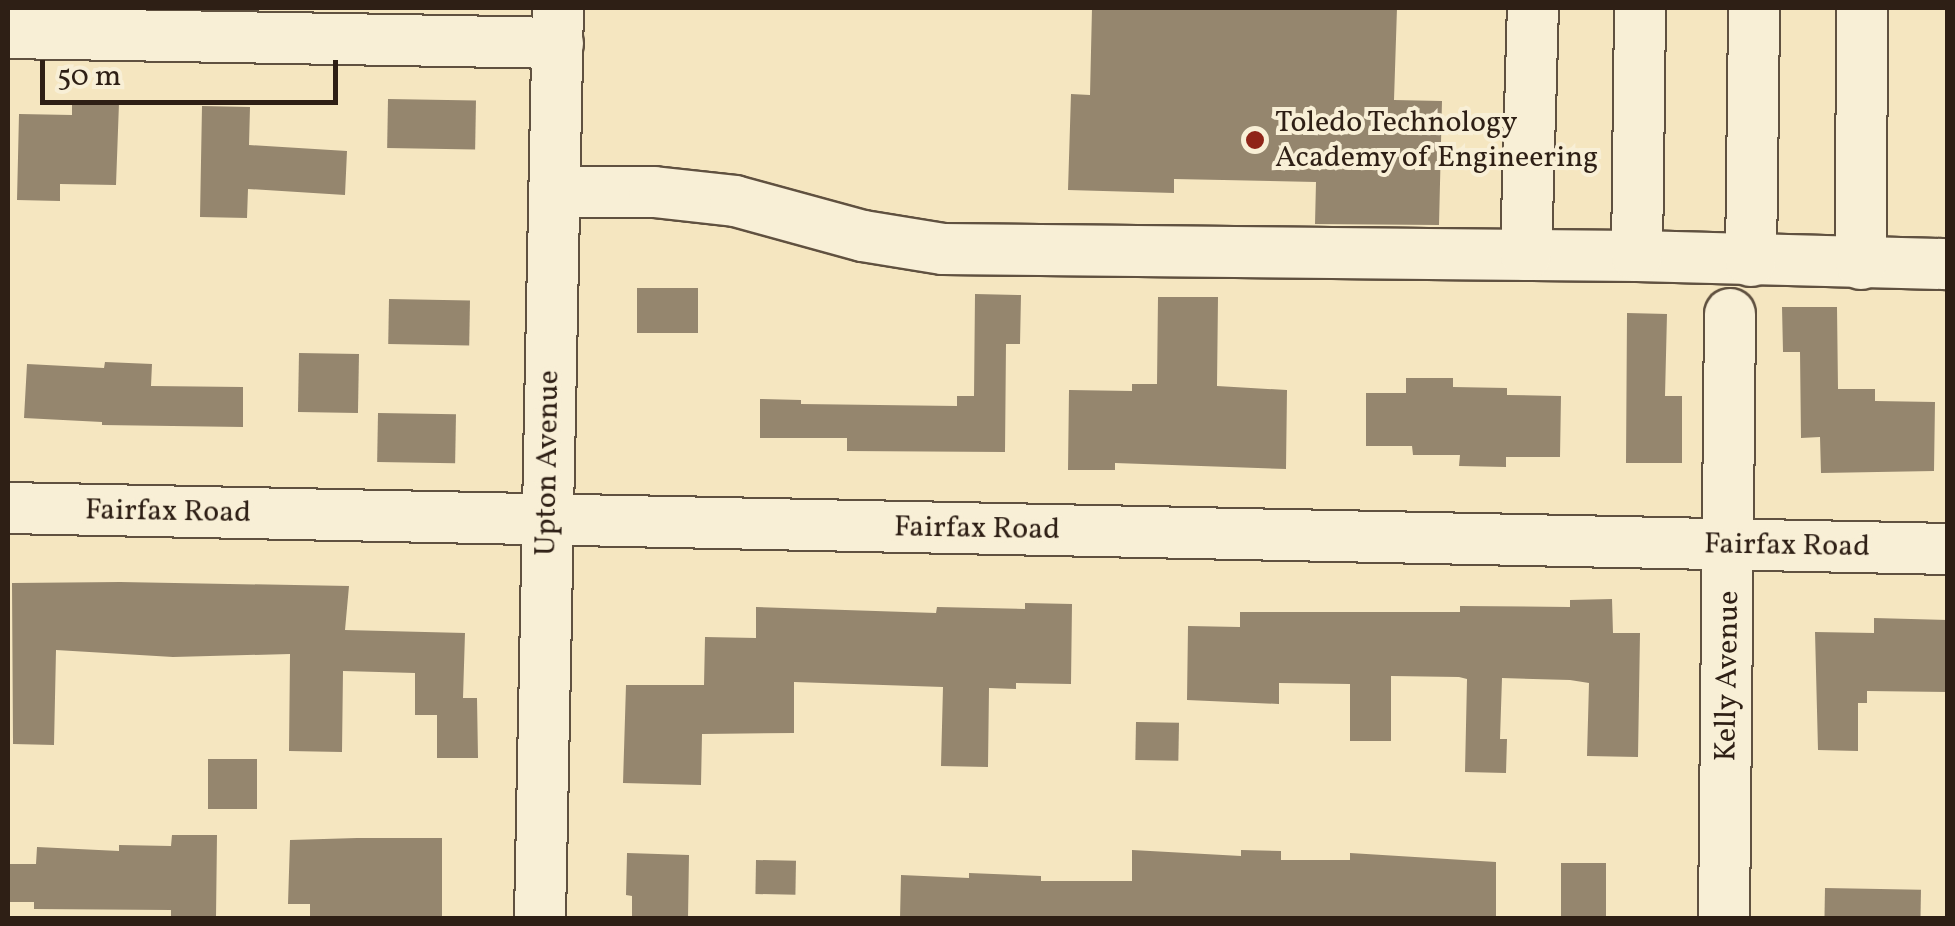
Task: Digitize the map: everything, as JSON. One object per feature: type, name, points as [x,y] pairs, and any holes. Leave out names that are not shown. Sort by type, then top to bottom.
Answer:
[{"type":"street","points":[[1526,255],[1533,8]]},
{"type":"street","points":[[1637,256],[1640,8]]},
{"type":"street","points":[[1751,261],[1754,8]]},
{"type":"street","points":[[1861,264],[1862,8]]},
{"type":"street","points":[[8,32],[558,25]]},
{"type":"street","name":"Upton Avenue","points":[[540,918],[558,25]]},
{"type":"street","points":[[554,192],[654,192],[735,201],[863,236],[943,250],[1637,256],[1948,264]]},
{"type":"street","name":"Kelly Avenue","points":[[1724,918],[1730,314]]},
{"type":"street","name":"Fairfax Road","points":[[8,508],[1948,548]]},
{"type":"building","name":"Toledo Technology Academy of Engineering","points":[[1092,8],[1397,8],[1394,100],[1442,101],[1439,225],[1315,224],[1316,182],[1174,179],[1174,193],[1068,190],[1071,94],[1090,95]]},
{"type":"building","points":[[388,99],[476,101],[475,150],[387,148]]},
{"type":"building","points":[[72,101],[119,103],[116,185],[60,184],[60,201],[17,200],[19,114],[72,115]]},
{"type":"building","points":[[202,106],[250,107],[249,145],[347,151],[345,195],[248,189],[247,218],[200,217]]},
{"type":"building","points":[[637,288],[698,288],[698,333],[637,333]]},
{"type":"building","points":[[975,294],[1021,295],[1020,344],[1006,344],[1005,452],[847,451],[847,438],[760,438],[760,399],[801,400],[801,404],[957,406],[957,396],[974,396]]},
{"type":"building","points":[[1158,297],[1218,297],[1217,386],[1287,390],[1286,469],[1115,463],[1115,470],[1068,470],[1069,390],[1132,391],[1132,384],[1157,384]]},
{"type":"building","points":[[389,299],[470,300],[469,345],[388,344]]},
{"type":"building","points":[[1782,307],[1837,307],[1838,389],[1875,389],[1875,401],[1935,402],[1934,471],[1821,473],[1820,437],[1801,438],[1800,352],[1783,352]]},
{"type":"building","points":[[1627,313],[1667,314],[1665,396],[1682,396],[1682,463],[1626,463]]},
{"type":"building","points":[[299,353],[359,354],[358,413],[298,412]]},
{"type":"building","points":[[105,362],[152,364],[151,386],[243,387],[243,427],[102,425],[24,418],[27,364],[104,368]]},
{"type":"building","points":[[1406,378],[1453,378],[1453,387],[1507,388],[1507,395],[1561,396],[1560,457],[1506,457],[1506,467],[1459,466],[1460,455],[1413,455],[1412,446],[1366,446],[1366,393],[1406,393]]},
{"type":"building","points":[[378,413],[456,414],[455,463],[377,462]]},
{"type":"building","points":[[12,583],[349,586],[345,630],[465,633],[463,698],[477,698],[478,758],[437,758],[437,715],[415,715],[415,673],[343,671],[342,752],[289,751],[290,654],[173,657],[56,650],[54,745],[13,744]]},
{"type":"building","points":[[1612,599],[1613,633],[1640,633],[1638,757],[1587,756],[1589,683],[1570,680],[1502,678],[1500,739],[1507,739],[1506,773],[1465,772],[1467,679],[1459,677],[1391,676],[1391,741],[1350,741],[1350,684],[1279,683],[1279,704],[1187,700],[1188,626],[1240,627],[1240,612],[1460,612],[1460,606],[1570,607],[1570,600]]},
{"type":"building","points":[[1025,603],[1072,604],[1071,684],[1016,683],[1016,689],[989,688],[988,767],[941,766],[943,687],[794,682],[794,733],[702,734],[701,785],[623,783],[626,685],[704,685],[705,637],[756,638],[756,607],[936,613],[937,607],[1025,609]]},
{"type":"building","points":[[1874,618],[1948,620],[1948,692],[1867,691],[1867,703],[1858,703],[1858,751],[1818,750],[1815,632],[1874,633]]},
{"type":"building","points":[[1136,722],[1179,723],[1178,761],[1135,760]]},
{"type":"building","points":[[208,759],[257,759],[257,809],[208,809]]},
{"type":"building","points":[[172,835],[217,835],[216,918],[171,918],[171,910],[34,909],[34,902],[8,902],[8,864],[36,864],[37,847],[119,851],[119,845],[171,846]]},
{"type":"building","points":[[442,838],[442,918],[310,918],[310,904],[288,904],[290,840]]},
{"type":"building","points":[[1132,850],[1241,856],[1241,850],[1281,851],[1281,860],[1350,860],[1350,853],[1496,862],[1496,918],[900,918],[901,875],[969,878],[969,873],[1041,876],[1041,881],[1132,881]]},
{"type":"building","points":[[627,853],[689,855],[688,918],[632,918],[632,896],[626,895]]},
{"type":"building","points":[[756,860],[796,861],[795,895],[755,894]]},
{"type":"building","points":[[1561,863],[1606,863],[1606,918],[1561,918]]},
{"type":"building","points":[[1825,888],[1921,890],[1920,918],[1824,918]]},
{"type":"place","name":"Toledo Technology Academy of Engineering","points":[[1255,140]]}]
